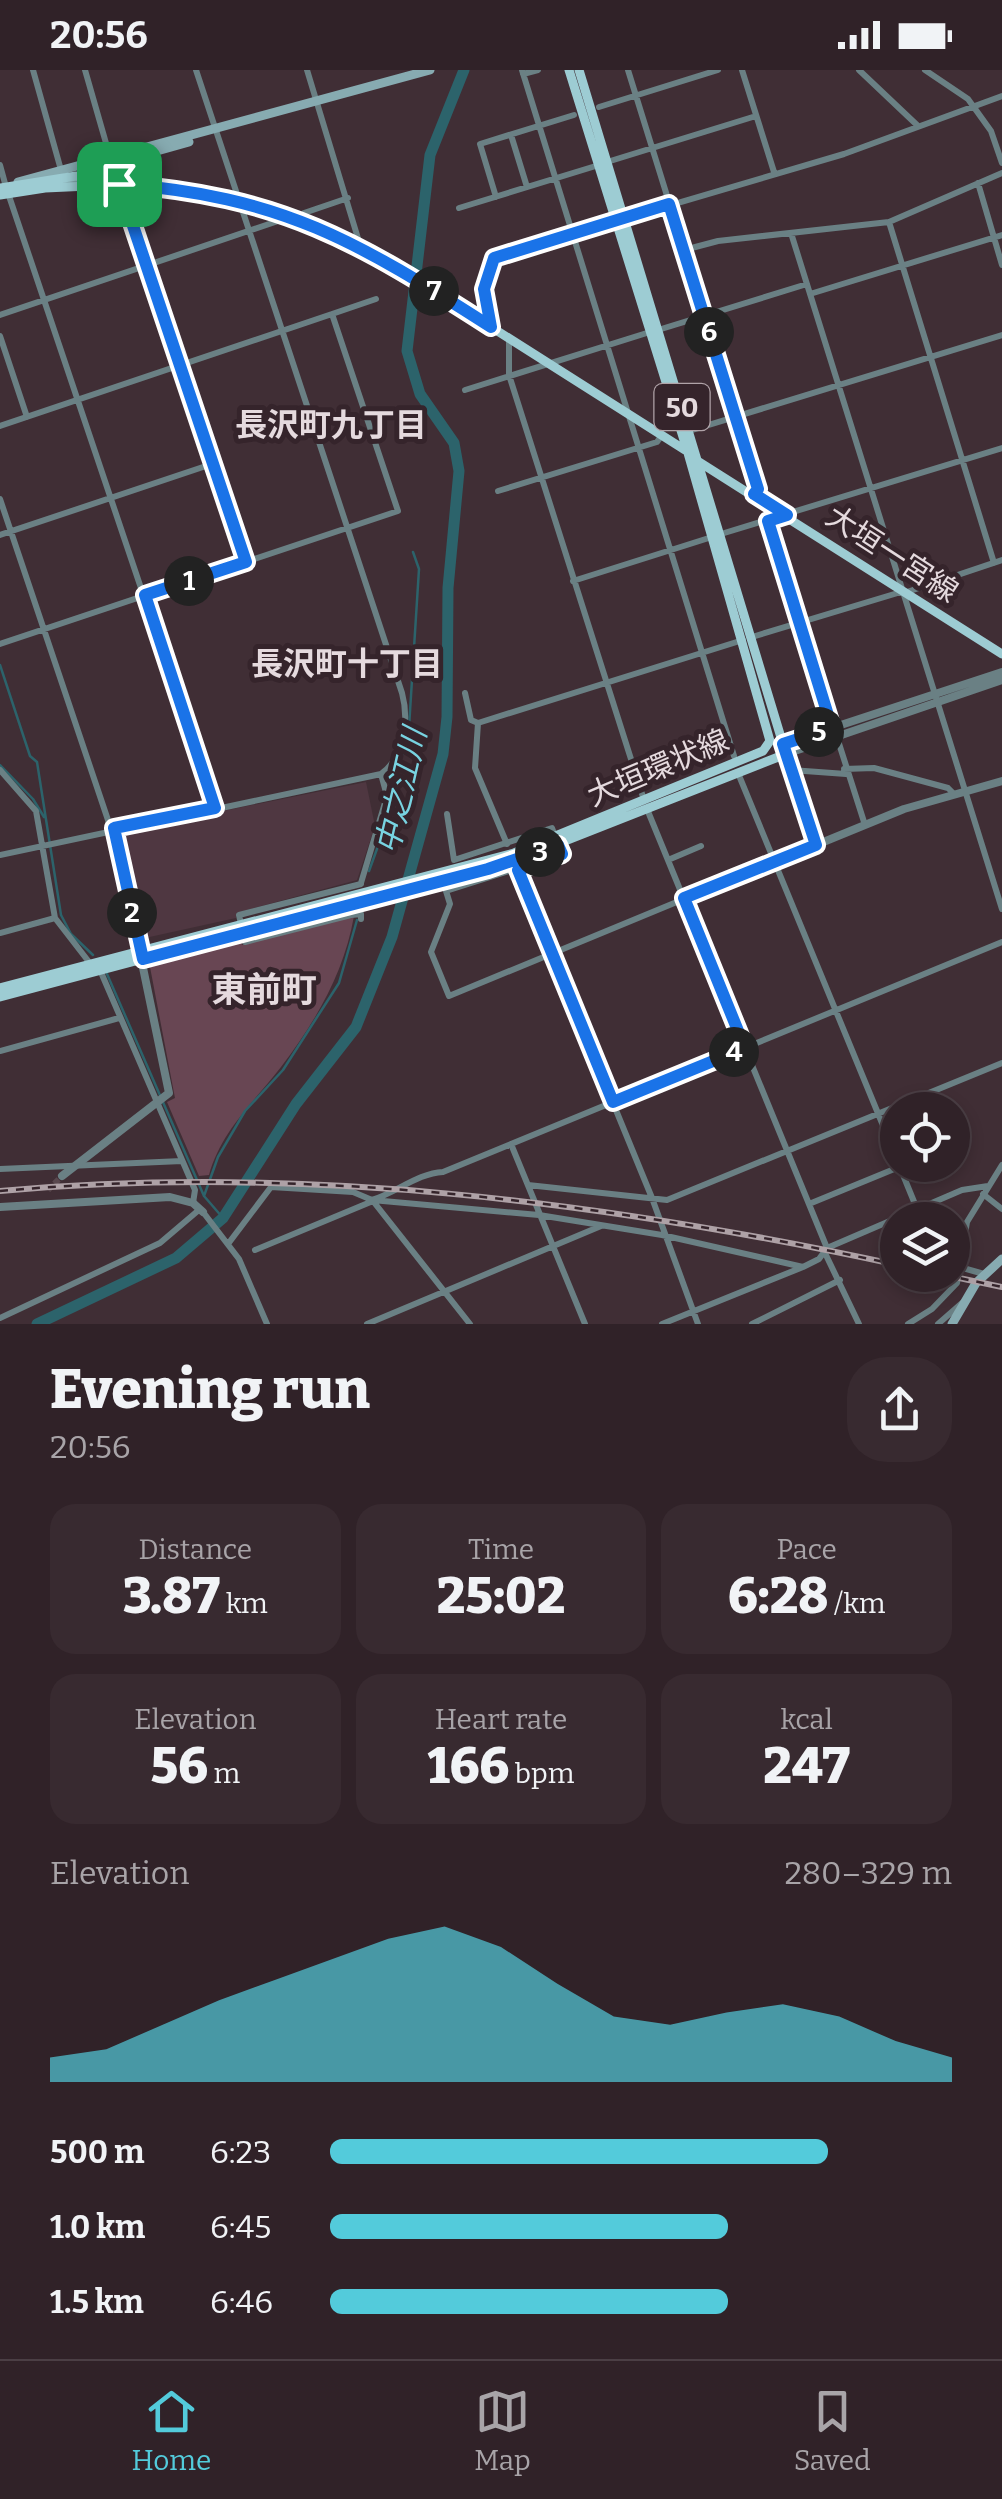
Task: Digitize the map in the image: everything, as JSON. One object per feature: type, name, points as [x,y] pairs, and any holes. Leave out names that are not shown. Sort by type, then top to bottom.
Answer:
[{"type":"main road","points":[[60,187],[90,178],[124,160],[430,70]]},
{"type":"main road","name":"大垣環状線","points":[[569,70],[603,163],[688,453],[784,749],[738,773],[646,805]]},
{"type":"main road","name":"大垣環状線","points":[[580,70],[603,163]]},
{"type":"main road","points":[[4,191],[61,170],[214,132]]},
{"type":"main road","name":"大垣一宮線","points":[[4,191],[90,178],[184,189],[284,214],[360,245],[1002,654]]},
{"type":"main road","name":"大垣一宮線","points":[[4,191],[119,184]]},
{"type":"main road","name":"大垣環状線","points":[[654,331],[699,462],[716,536]]},
{"type":"main road","name":"大垣環状線","points":[[0,988],[89,962],[142,954],[242,928],[360,891],[486,865],[646,805],[763,751],[770,730],[748,638]]},
{"type":"main road","name":"50","points":[[770,730],[784,749]]},
{"type":"main road","points":[[763,751],[784,749]]},
{"type":"main road","name":"大垣環状線","points":[[0,997],[100,970],[142,954]]},
{"type":"main road","points":[[952,1324],[984,1274],[1002,1259]]},
{"type":"street","points":[[34,70],[61,170]]},
{"type":"street","points":[[85,70],[110,157]]},
{"type":"street","points":[[0,855],[381,774],[396,756],[406,708],[196,70]]},
{"type":"street","points":[[307,70],[360,245]]},
{"type":"street","points":[[538,70],[522,72],[734,756]]},
{"type":"street","points":[[628,70],[758,489],[754,494]]},
{"type":"street","points":[[600,106],[718,70]]},
{"type":"street","points":[[742,70],[774,172]]},
{"type":"street","points":[[859,70],[918,125]]},
{"type":"street","points":[[925,70],[973,105],[991,131],[1002,163]]},
{"type":"street","points":[[491,327],[484,289],[494,258],[844,154],[1002,96]]},
{"type":"street","points":[[496,196],[480,144],[574,115]]},
{"type":"street","points":[[460,208],[756,116]]},
{"type":"street","points":[[511,135],[527,187]]},
{"type":"street","points":[[0,165],[4,191],[46,300],[215,808]]},
{"type":"street","points":[[684,250],[718,241],[889,222],[1002,173]]},
{"type":"street","points":[[978,183],[998,237],[1002,265]]},
{"type":"street","points":[[119,184],[246,562]]},
{"type":"street","points":[[302,220],[304,213],[348,198]]},
{"type":"street","points":[[0,315],[282,220],[284,214]]},
{"type":"street","points":[[466,693],[471,720],[478,722],[998,562],[962,460],[889,222]]},
{"type":"street","points":[[791,234],[936,698],[959,793],[999,890],[1002,909]]},
{"type":"street","points":[[810,294],[998,237]]},
{"type":"street","points":[[464,390],[807,284]]},
{"type":"street","points":[[0,426],[376,299]]},
{"type":"street","points":[[0,644],[398,511],[332,314]]},
{"type":"street","points":[[688,432],[1002,335]]},
{"type":"street","points":[[0,336],[27,418]]},
{"type":"street","points":[[510,338],[509,375],[646,805],[859,1324]]},
{"type":"street","points":[[498,491],[657,442],[662,435]]},
{"type":"street","points":[[573,581],[1002,448]]},
{"type":"street","points":[[0,535],[212,464]]},
{"type":"street","points":[[0,499],[113,829],[169,1094],[62,1176]]},
{"type":"street","points":[[768,521],[865,825]]},
{"type":"street","points":[[816,845],[784,749],[1002,676]]},
{"type":"street","points":[[478,722],[475,768],[507,844]]},
{"type":"street","points":[[791,770],[874,768],[959,793]]},
{"type":"street","points":[[0,770],[36,811],[55,918],[89,962]]},
{"type":"street","points":[[738,773],[880,1121]]},
{"type":"street","points":[[361,918],[360,914],[351,914],[245,942],[240,915],[360,891],[387,796],[381,774]]},
{"type":"street","points":[[447,814],[454,860],[552,828],[562,854],[446,891],[450,904],[431,952],[449,996],[865,825],[1002,781]]},
{"type":"street","points":[[668,860],[701,846]]},
{"type":"street","points":[[518,870],[652,1198],[698,1324]]},
{"type":"street","points":[[0,933],[55,918]]},
{"type":"street","points":[[255,1250],[399,1192],[430,1172],[443,1172],[1002,942]]},
{"type":"street","points":[[100,970],[160,1101],[199,1208],[231,1249],[267,1324]]},
{"type":"street","points":[[0,1051],[120,1018]]},
{"type":"street","points":[[528,1186],[667,1200],[1002,1062]]},
{"type":"street","points":[[510,1144],[585,1324]]},
{"type":"street","points":[[0,1156],[1,1169],[182,1161]]},
{"type":"street","points":[[970,1215],[1002,1164]]},
{"type":"street","points":[[809,1204],[880,1174]]},
{"type":"street","points":[[934,1202],[962,1190],[988,1186]]},
{"type":"street","points":[[231,1249],[271,1187],[353,1192],[372,1200],[539,1215],[662,1234],[803,1267]]},
{"type":"street","points":[[43,1204],[48,1190]]},
{"type":"street","points":[[982,1194],[1002,1209]]},
{"type":"street","points":[[0,1208],[170,1197],[199,1208]]},
{"type":"street","points":[[372,1200],[470,1324]]},
{"type":"street","points":[[0,1318],[160,1243],[199,1208]]},
{"type":"street","points":[[367,1324],[602,1225]]},
{"type":"street","points":[[662,1324],[803,1267],[826,1251],[880,1226]]},
{"type":"street","points":[[970,1270],[984,1274]]},
{"type":"street","points":[[752,1324],[840,1280]]},
{"type":"street","points":[[908,1324],[950,1292]]},
{"type":"street","points":[[938,1324],[963,1302]]},
{"type":"shaded area","points":[[366,782],[375,826],[357,880],[236,913],[236,918],[145,938],[124,831]]},
{"type":"shaded area","points":[[354,916],[336,977],[317,1014],[230,1131],[209,1175],[199,1176],[167,1102],[175,1098],[150,967],[240,940],[242,945]]},
{"type":"waterway","name":"中之江川","points":[[37,1324],[176,1258],[223,1218],[296,1104],[356,1027],[392,937],[443,754],[447,717],[448,588],[459,471],[454,443],[420,394],[407,351],[430,155],[464,70]]},
{"type":"waterway","points":[[369,871],[394,802],[392,775],[408,743],[419,569],[413,552]]},
{"type":"waterway","points":[[0,665],[30,756],[37,762],[61,915],[71,934],[93,955]]},
{"type":"waterway","points":[[0,765],[33,799],[44,817]]},
{"type":"waterway","points":[[204,1196],[218,1157],[245,1111],[283,1070],[339,983],[357,920]]},
{"type":"waterway","points":[[107,974],[204,1196],[223,1218]]},
{"type":"tunnel","points":[[48,1190],[62,1176]]},
{"type":"railway","points":[[0,1191],[226,1182],[451,1194],[675,1223],[880,1261]]},
{"type":"railway","points":[[970,1280],[1002,1287]]},
{"type":"district","name":"長沢町九丁目","points":[[331,425]]},
{"type":"district","name":"長沢町十丁目","points":[[347,664]]},
{"type":"district","name":"東前町","points":[[264,990]]},
{"type":"route","points":[[119,184],[184,189],[236,199],[316,225],[360,245],[491,327],[484,279],[494,258],[669,204],[758,489],[754,494],[787,515],[768,521],[832,728],[783,744],[816,845],[684,898],[745,1048],[613,1102],[518,870],[562,854],[558,845],[488,869],[143,959],[114,828],[215,808],[145,595],[246,562],[119,184]]}]
